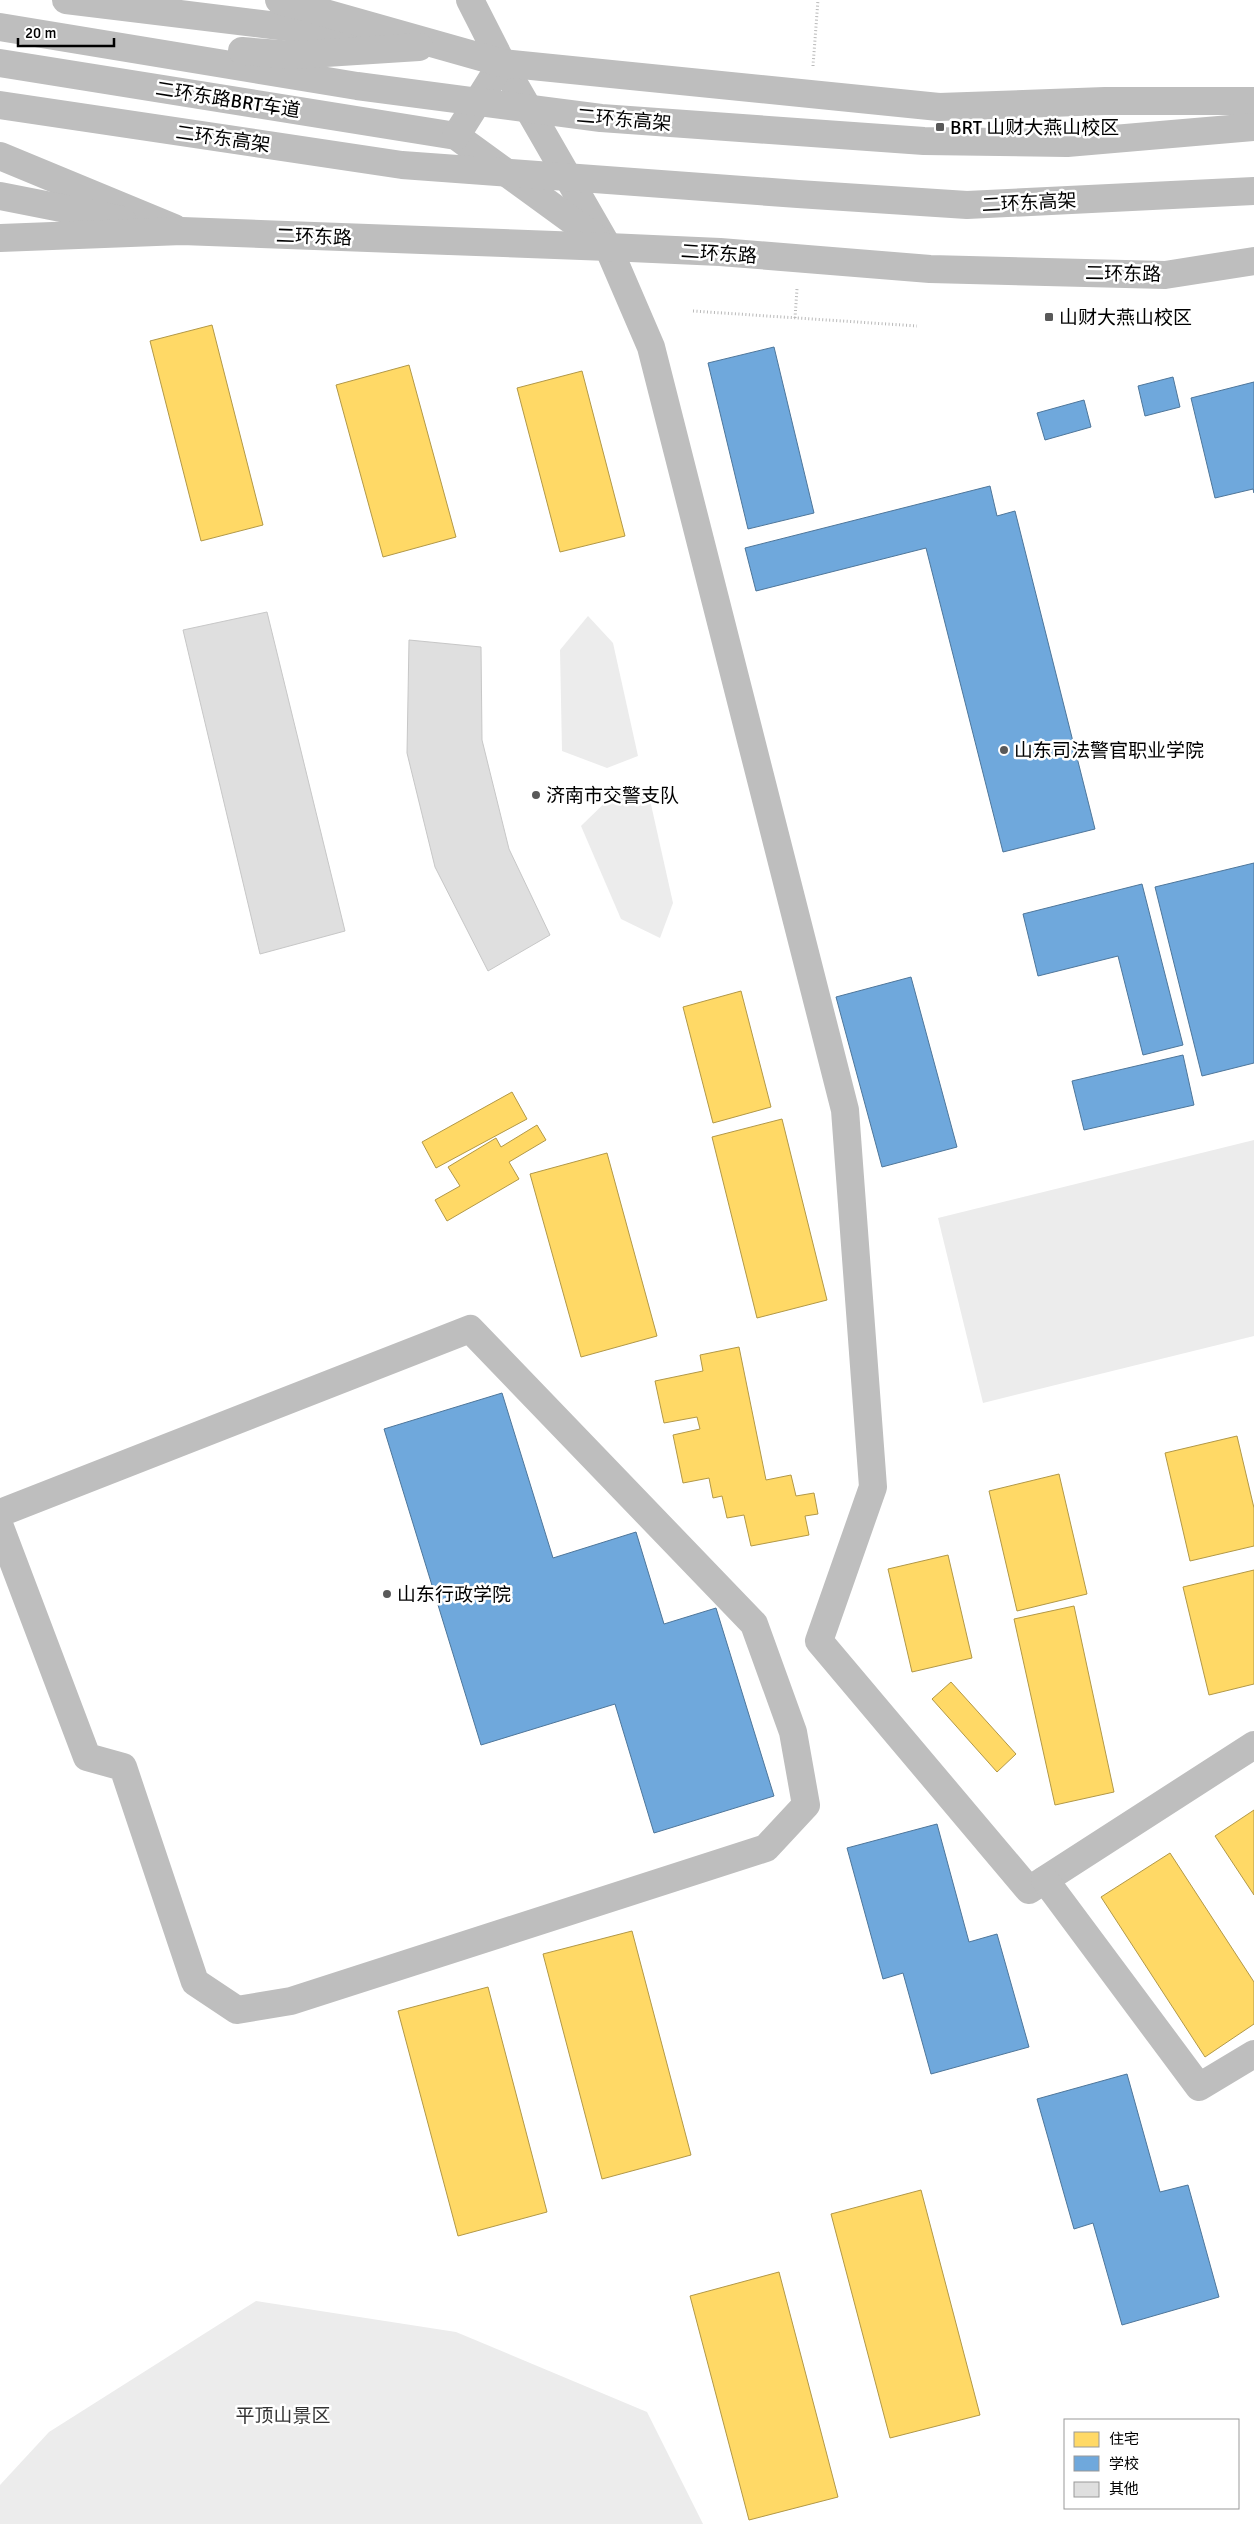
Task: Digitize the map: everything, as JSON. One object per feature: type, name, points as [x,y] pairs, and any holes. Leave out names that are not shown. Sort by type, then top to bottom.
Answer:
[{"type":"main road","points":[[66,0],[440,46]]},
{"type":"main road","points":[[279,0],[502,63],[939,107],[1105,100],[1254,101]]},
{"type":"main road","points":[[470,0],[502,63],[608,247],[651,347],[845,1110],[873,1487],[819,1641],[1029,1890],[1254,1745]]},
{"type":"main road","points":[[0,22],[154,45],[294,55],[440,46]]},
{"type":"main road","name":"二环东高架","points":[[0,27],[357,86],[601,118],[924,141],[1057,143],[1254,127]]},
{"type":"main road","name":"二环东路BRT车道","points":[[0,62],[456,136],[608,247]]},
{"type":"main road","points":[[456,136],[502,63]]},
{"type":"main road","name":"二环东高架","points":[[0,105],[402,165],[798,194],[967,205],[1254,191]]},
{"type":"main road","name":"二环东路","points":[[0,156],[182,231]]},
{"type":"main road","points":[[0,196],[182,231]]},
{"type":"main road","name":"二环东路","points":[[0,238],[182,231],[720,252],[930,269],[1165,275],[1254,260]]},
{"type":"main road","points":[[0,1513],[470,1329],[754,1624],[793,1732],[806,1805],[766,1848],[292,2001],[237,2010],[195,1982],[123,1768],[87,1757],[0,1527]]},
{"type":"main road","points":[[1045,1880],[1199,2087],[1254,2054]]},
{"type":"path","points":[[693,311],[917,326]]},
{"type":"green space","points":[[588,616],[613,643],[638,756],[607,768],[562,751],[560,650]]},
{"type":"green space","points":[[648,791],[673,903],[660,938],[621,919],[581,826],[615,793]]},
{"type":"green space","points":[[1254,1140],[1254,1336],[983,1403],[938,1218]]},
{"type":"green space","name":"平顶山景区","points":[[256,2301],[456,2332],[647,2412],[703,2524],[0,2524],[0,2485],[49,2432]]},
{"type":"building: 住宅","points":[[212,325],[263,525],[201,541],[150,341]]},
{"type":"building: 住宅","points":[[409,365],[456,537],[383,557],[336,385]]},
{"type":"building: 住宅","points":[[582,371],[625,536],[560,552],[517,388]]},
{"type":"building: 住宅","points":[[741,991],[771,1107],[713,1123],[683,1007]]},
{"type":"building: 住宅","points":[[512,1092],[527,1119],[436,1168],[422,1142]]},
{"type":"building: 住宅","points":[[782,1119],[827,1300],[757,1318],[712,1137]]},
{"type":"building: 住宅","points":[[537,1125],[546,1140],[509,1162],[519,1179],[447,1221],[435,1200],[460,1186],[448,1167],[496,1138],[501,1147]]},
{"type":"building: 住宅","points":[[607,1153],[657,1336],[581,1357],[530,1174]]},
{"type":"building: 住宅","points":[[739,1347],[766,1480],[791,1475],[796,1496],[814,1493],[818,1514],[805,1516],[809,1535],[751,1546],[744,1515],[727,1518],[722,1496],[713,1498],[709,1478],[683,1483],[673,1435],[700,1429],[697,1417],[664,1423],[655,1381],[703,1371],[700,1355]]},
{"type":"building: 住宅","points":[[1237,1436],[1254,1508],[1254,1546],[1190,1561],[1165,1453]]},
{"type":"building: 住宅","points":[[1059,1474],[1087,1594],[1017,1611],[989,1491]]},
{"type":"building: 住宅","points":[[948,1555],[972,1658],[912,1672],[888,1569]]},
{"type":"building: 住宅","points":[[1254,1570],[1254,1684],[1209,1695],[1183,1587]]},
{"type":"building: 住宅","points":[[1074,1606],[1114,1792],[1055,1805],[1014,1619]]},
{"type":"building: 住宅","points":[[951,1682],[1016,1754],[997,1772],[932,1699]]},
{"type":"building: 住宅","points":[[1254,1810],[1254,1895],[1215,1836]]},
{"type":"building: 住宅","points":[[1170,1853],[1254,1982],[1254,2024],[1205,2057],[1101,1897]]},
{"type":"building: 住宅","points":[[632,1931],[691,2155],[602,2179],[543,1954]]},
{"type":"building: 住宅","points":[[488,1987],[547,2212],[458,2236],[398,2011]]},
{"type":"building: 住宅","points":[[921,2190],[980,2415],[890,2438],[831,2214]]},
{"type":"building: 住宅","points":[[779,2272],[838,2497],[749,2520],[690,2296]]},
{"type":"building: 学校","points":[[774,347],[814,513],[748,529],[708,363]]},
{"type":"building: 学校","points":[[1173,377],[1180,407],[1145,416],[1138,386]]},
{"type":"building: 学校","points":[[1254,382],[1254,493],[1253,489],[1215,498],[1191,398]]},
{"type":"building: 学校","points":[[1084,400],[1091,427],[1045,440],[1037,413]]},
{"type":"building: 学校","points":[[990,486],[997,516],[1015,511],[1095,829],[1003,852],[926,548],[756,591],[745,548]]},
{"type":"building: 学校","points":[[1254,863],[1254,1063],[1202,1076],[1155,887]]},
{"type":"building: 学校","points":[[1142,884],[1183,1045],[1143,1055],[1118,956],[1038,976],[1023,914]]},
{"type":"building: 学校","points":[[911,977],[957,1147],[882,1167],[836,997]]},
{"type":"building: 学校","points":[[1183,1055],[1194,1105],[1084,1130],[1072,1081]]},
{"type":"building: 学校","points":[[502,1393],[553,1558],[636,1532],[664,1624],[716,1608],[774,1796],[654,1833],[615,1704],[481,1745],[384,1429]]},
{"type":"building: 学校","points":[[937,1824],[969,1942],[997,1934],[1029,2047],[931,2074],[903,1973],[883,1979],[847,1848]]},
{"type":"building: 学校","points":[[1127,2074],[1160,2192],[1188,2185],[1219,2297],[1122,2325],[1093,2223],[1074,2229],[1037,2099]]},
{"type":"building: 其他","points":[[267,612],[345,931],[260,954],[183,630]]},
{"type":"building: 其他","points":[[409,640],[481,647],[482,740],[509,849],[550,935],[488,971],[435,867],[407,753]]},
{"type":"place","name":"BRT 山财大燕山校区","points":[[940,127]]},
{"type":"place","name":"山财大燕山校区","points":[[1049,317]]},
{"type":"place","name":"山东司法警官职业学院","points":[[1004,750]]},
{"type":"place","name":"济南市交警支队","points":[[536,795]]},
{"type":"place","name":"山东行政学院","points":[[387,1594]]}]
